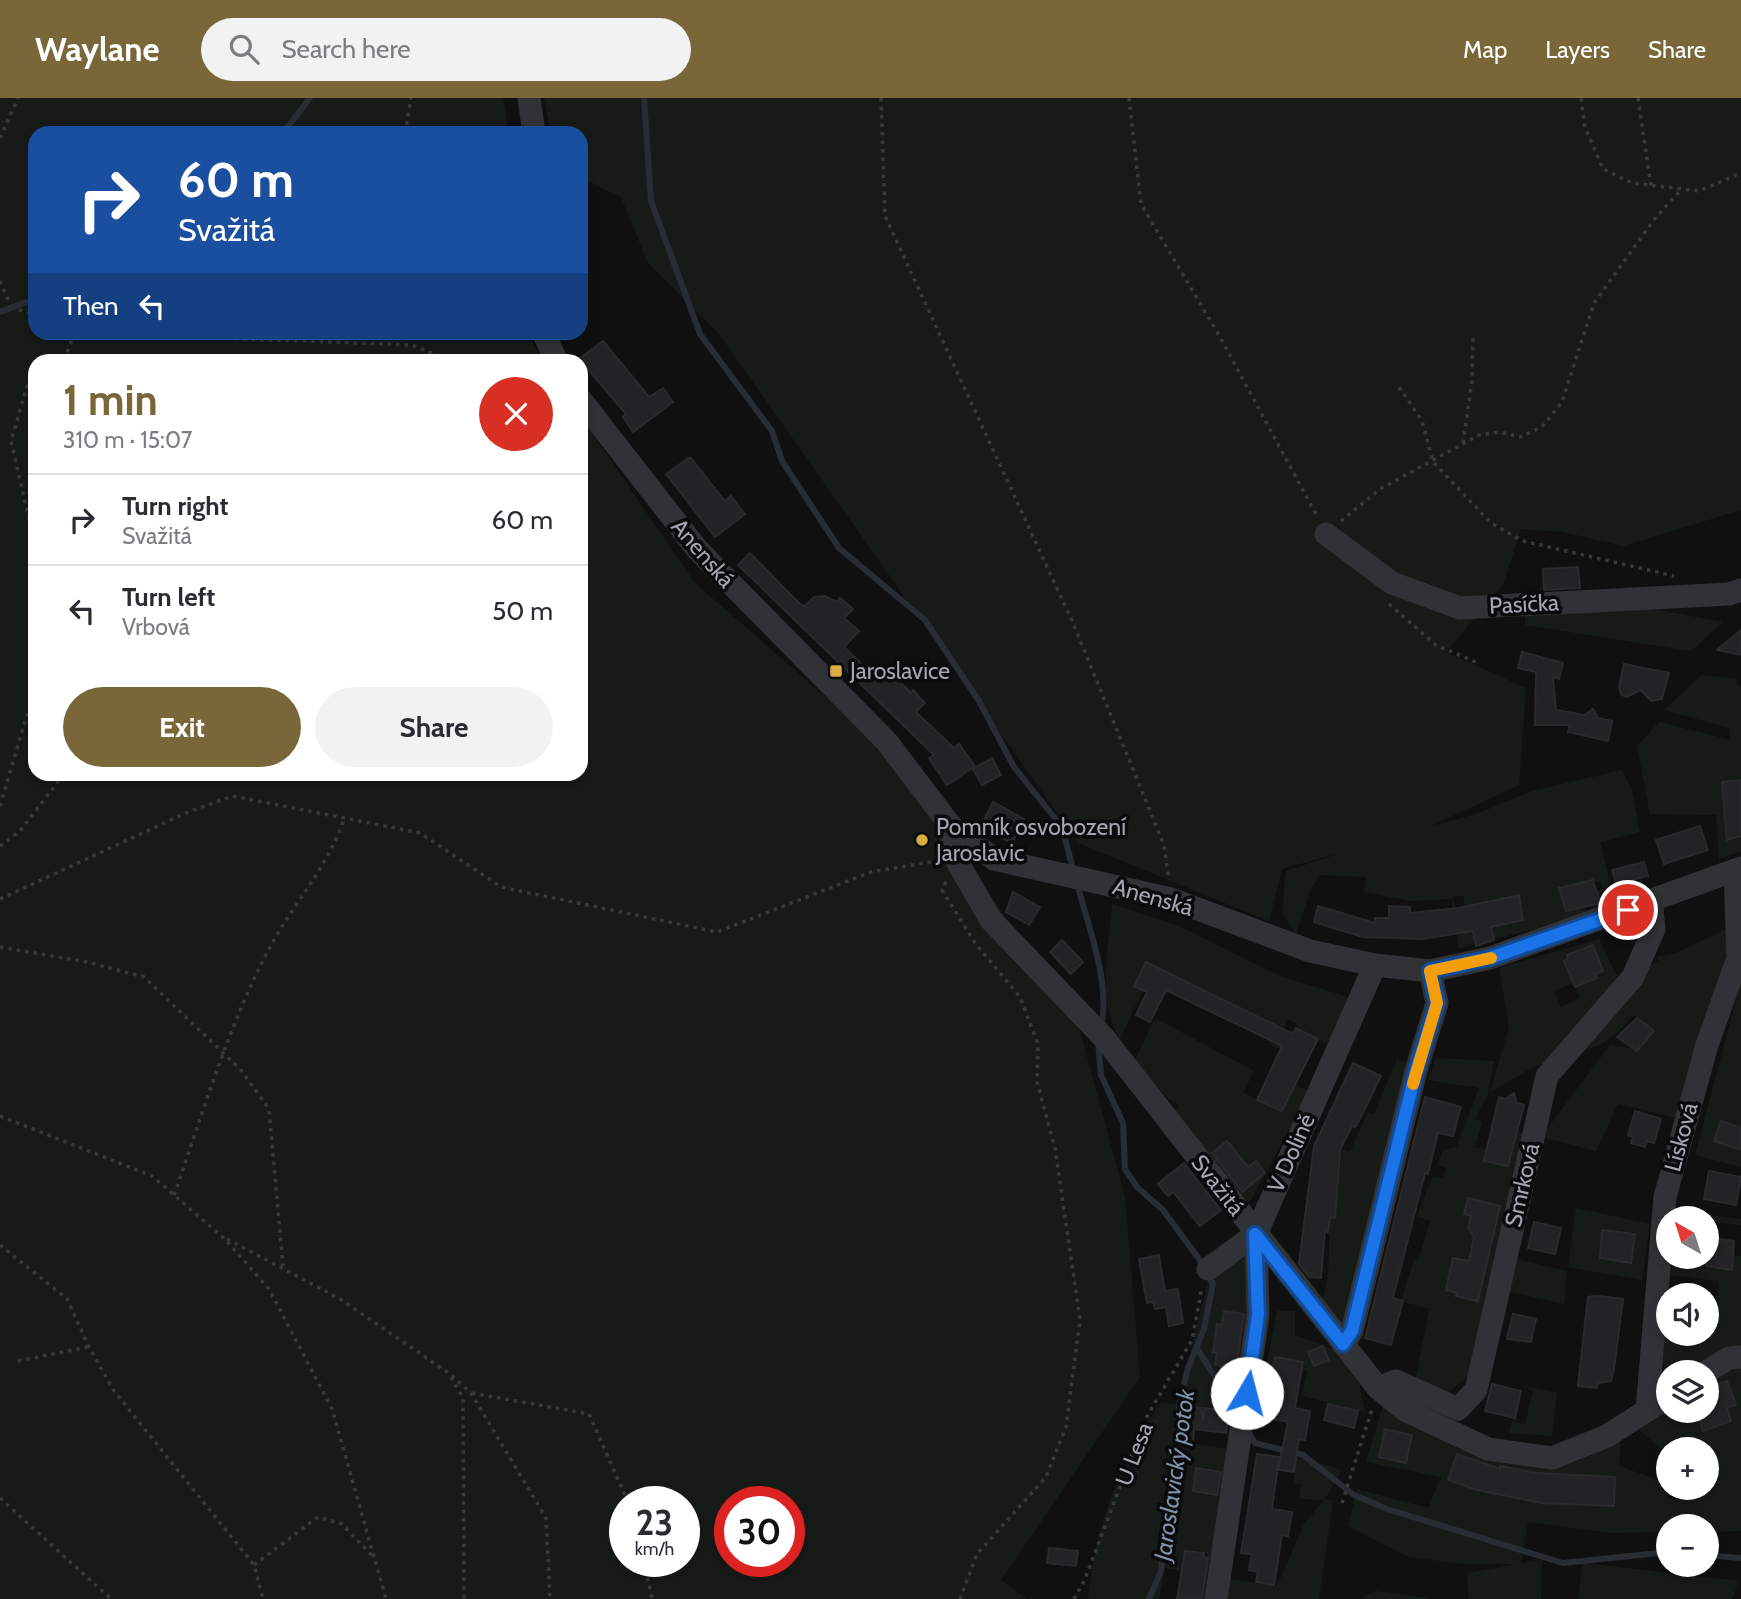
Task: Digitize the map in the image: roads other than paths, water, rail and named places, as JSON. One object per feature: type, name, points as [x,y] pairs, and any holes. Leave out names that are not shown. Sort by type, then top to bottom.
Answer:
[{"type":"street","points":[[529,98],[533,126]]},
{"type":"street","name":"Anenská","points":[[588,409],[696,549],[887,741],[950,825],[994,859],[1171,899],[1310,951],[1375,965],[1430,971],[1490,958],[1738,869]]},
{"type":"street","name":"Pasíčka","points":[[1326,534],[1392,583],[1460,608],[1729,594],[1741,590]]},
{"type":"street","name":"Svažitá","points":[[950,825],[955,858],[991,919],[1099,1032],[1378,1388],[1405,1410],[1488,1449],[1552,1458],[1607,1436],[1656,1404]]},
{"type":"street","name":"Lísková","points":[[1647,1410],[1665,1197],[1707,1045],[1738,958],[1738,869]]},
{"type":"street","name":"Smrková","points":[[1378,1388],[1396,1381],[1458,1409],[1476,1390],[1547,1076],[1633,977],[1654,929],[1651,902]]},
{"type":"street","name":"V Dolině","points":[[1216,1599],[1258,1315],[1255,1234],[1375,965]]},
{"type":"street","points":[[1343,1344],[1352,1331],[1416,1071],[1437,1003],[1430,971]]},
{"type":"street","points":[[1208,1269],[1255,1234]]},
{"type":"street","points":[[1719,1364],[1729,1358],[1741,1357]]},
{"type":"waterway","points":[[288,126],[310,98]]},
{"type":"waterway","name":"Jaroslavický potok","points":[[644,98],[651,201],[700,334],[772,431],[782,461],[839,548],[925,620],[979,701],[1014,767],[1062,827],[1074,873]]},
{"type":"waterway","points":[[0,312],[28,302]]},
{"type":"waterway","name":"Jaroslavický potok","points":[[1077,883],[1101,973],[1101,1027]]},
{"type":"waterway","name":"Jaroslavický potok","points":[[1098,1041],[1101,1075],[1123,1123],[1125,1169],[1137,1187],[1163,1210],[1199,1259],[1213,1284],[1204,1329],[1188,1368],[1179,1405],[1176,1493],[1165,1532],[1161,1571],[1149,1599]]},
{"type":"waterway","points":[[1197,1348],[1237,1413]]},
{"type":"waterway","points":[[1248,1431],[1255,1443],[1303,1455],[1354,1495],[1387,1509],[1563,1563],[1656,1553]]},
{"type":"waterway","points":[[1719,1556],[1741,1558]]},
{"type":"place","name":"Jaroslavice","points":[[836,671]]},
{"type":"place","name":"Pomník osvobození Jaroslavic","points":[[922,840]]}]
